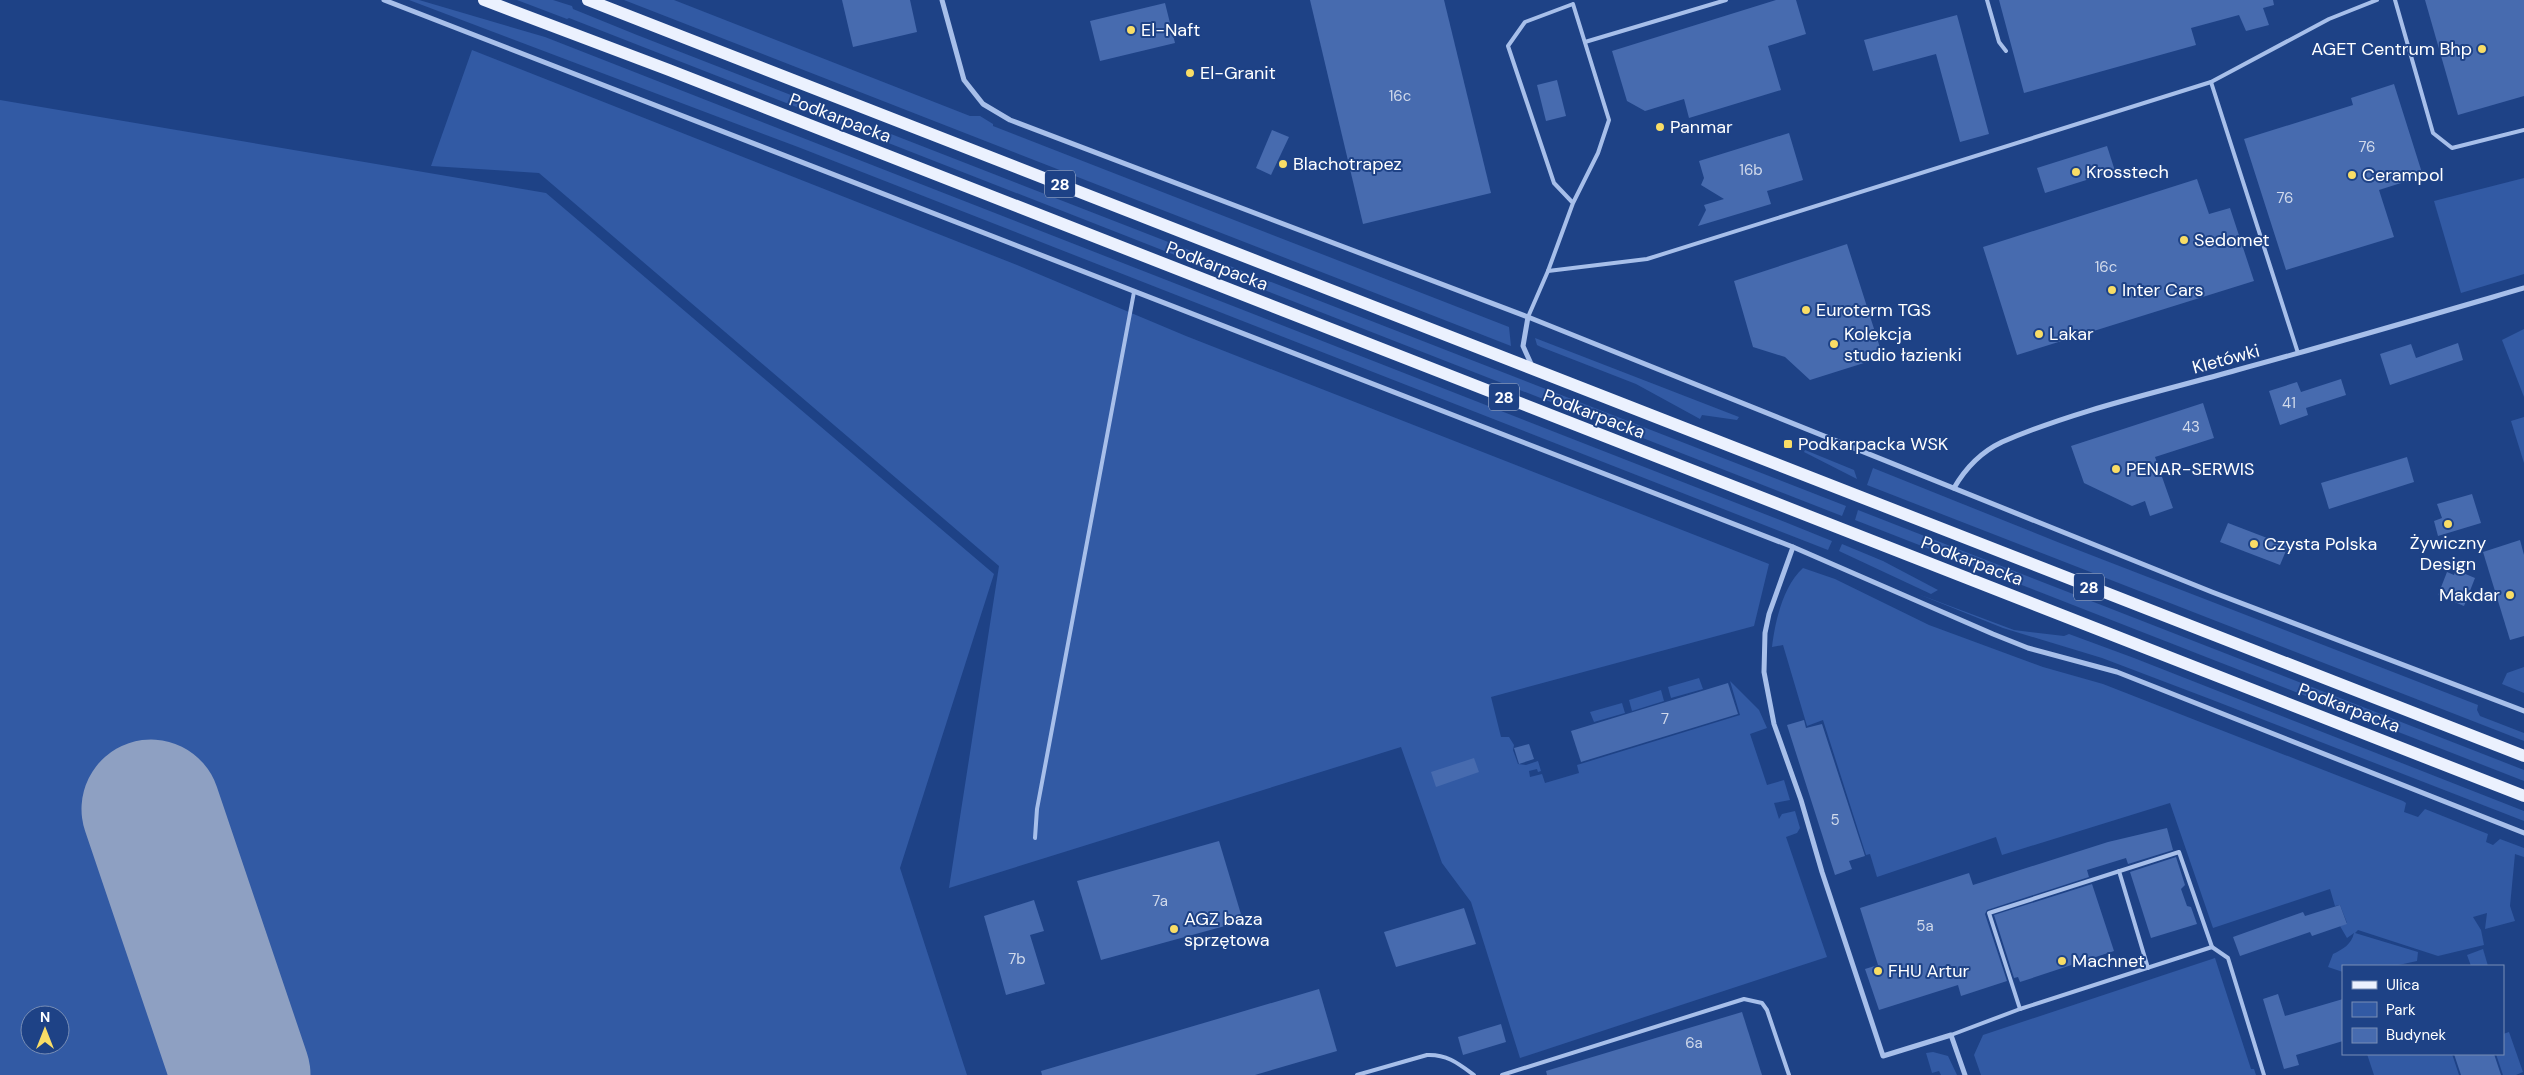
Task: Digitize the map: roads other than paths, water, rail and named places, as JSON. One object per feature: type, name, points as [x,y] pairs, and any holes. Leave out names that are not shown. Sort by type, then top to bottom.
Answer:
[{"type":"main road","name":"Podkarpacka","points":[[484,0],[669,70],[2524,796]]},
{"type":"main road","name":"Podkarpacka","points":[[588,0],[2524,756]]},
{"type":"street","points":[[384,0],[1793,547],[2002,638],[2028,648],[2117,672],[2524,833]]},
{"type":"street","points":[[942,0],[964,80],[983,104],[1010,120],[1528,317],[2231,600],[2524,711]]},
{"type":"street","name":"Kletówki","points":[[1954,488],[1964,469],[2000,443],[2105,406],[2298,354],[2524,288]]},
{"type":"street","points":[[1528,317],[1523,346],[1533,369]]},
{"type":"street","points":[[1793,547],[1765,633],[1764,672],[1774,724],[1801,800],[1822,872],[1883,1056],[1951,1035],[1965,1075]]},
{"type":"lane","points":[[1585,42],[1726,0]]},
{"type":"lane","points":[[1987,0],[1999,42],[2006,51]]},
{"type":"lane","points":[[1548,271],[1647,259],[2211,82],[2329,20],[2377,0]]},
{"type":"lane","points":[[2395,0],[2433,133],[2452,148],[2524,130]]},
{"type":"lane","points":[[1528,317],[1548,271],[1573,204],[1598,153],[1609,120],[1573,4],[1525,22],[1508,46],[1554,183],[1573,204]]},
{"type":"lane","points":[[2211,82],[2298,354]]},
{"type":"lane","points":[[1035,838],[1036,809],[1134,292]]},
{"type":"lane","points":[[2020,1010],[1989,913],[2180,852],[2212,947],[2228,958],[2264,1075]]},
{"type":"lane","points":[[2119,871],[2148,968]]},
{"type":"lane","points":[[1951,1035],[2020,1010],[2212,947]]},
{"type":"lane","points":[[1502,1075],[1744,999],[1762,1003],[1768,1010],[1788,1075]]},
{"type":"lane","points":[[1357,1075],[1427,1055],[1438,1054],[1450,1058],[1474,1075]]},
{"type":"place","name":"El-Naft","points":[[1131,30]]},
{"type":"place","name":"AGET Centrum Bhp","points":[[2482,49]]},
{"type":"place","name":"El-Granit","points":[[1190,73]]},
{"type":"place","name":"Panmar","points":[[1660,127]]},
{"type":"place","name":"Blachotrapez","points":[[1283,164]]},
{"type":"place","name":"Krosstech","points":[[2076,172]]},
{"type":"place","name":"Cerampol","points":[[2352,175]]},
{"type":"place","name":"Sedomet","points":[[2184,240]]},
{"type":"place","name":"Inter Cars","points":[[2112,290]]},
{"type":"place","name":"Euroterm TGS","points":[[1806,310]]},
{"type":"place","name":"Lakar","points":[[2039,334]]},
{"type":"place","name":"Kolekcja studio łazienki","points":[[1834,344]]},
{"type":"place","name":"Podkarpacka WSK","points":[[1788,444]]},
{"type":"place","name":"PENAR-SERWIS","points":[[2116,469]]},
{"type":"place","name":"Żywiczny Design","points":[[2448,524]]},
{"type":"place","name":"Czysta Polska","points":[[2254,544]]},
{"type":"place","name":"Makdar","points":[[2510,595]]},
{"type":"place","name":"AGZ baza sprzętowa","points":[[1174,929]]},
{"type":"place","name":"Machnet","points":[[2062,961]]},
{"type":"place","name":"FHU Artur","points":[[1878,971]]}]
